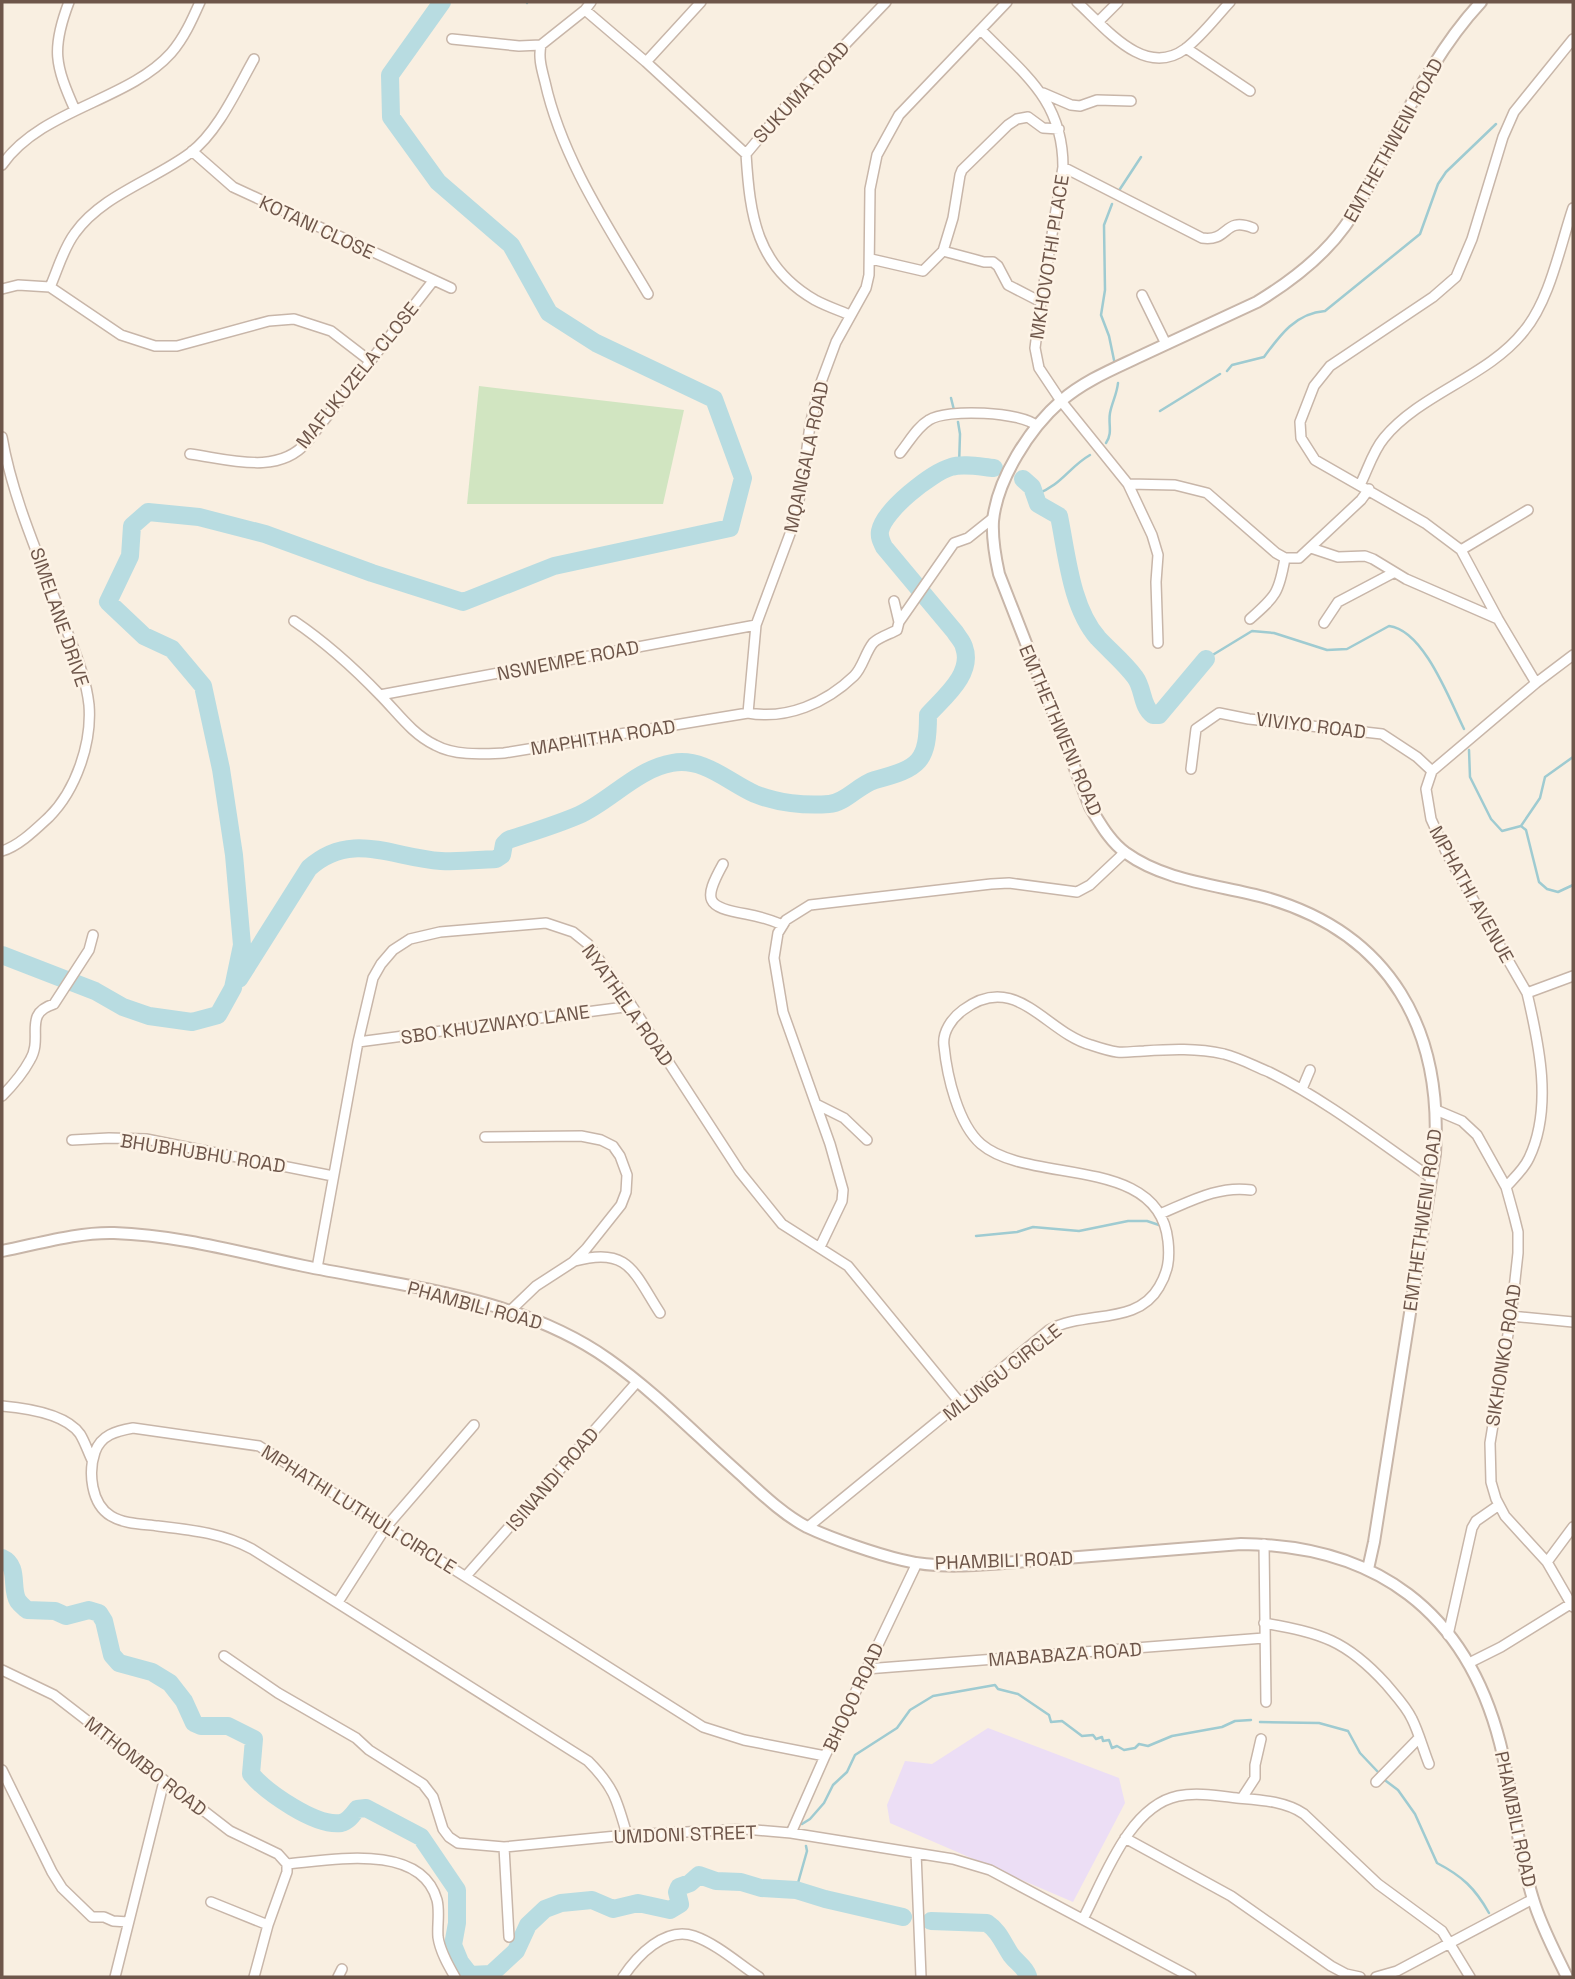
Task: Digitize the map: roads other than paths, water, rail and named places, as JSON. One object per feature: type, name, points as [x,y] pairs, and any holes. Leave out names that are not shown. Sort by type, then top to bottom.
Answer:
[{"type":"street","points":[[69,2],[59,27],[56,51],[60,75],[75,110]]},
{"type":"street","points":[[2,165],[11,152],[35,133],[147,73],[170,54],[188,29],[200,2]]},
{"type":"street","points":[[646,62],[701,2]]},
{"type":"street","name":"SUKUMA ROAD","points":[[850,315],[814,300],[784,277],[769,258],[758,239],[750,212],[746,154],[779,114],[886,2]]},
{"type":"street","name":"MQANGALA ROAD","points":[[748,713],[756,625],[794,523],[810,425],[820,385],[836,341],[866,288],[871,259],[870,188],[877,155],[899,114],[1007,2]]},
{"type":"street","points":[[1077,2],[1128,48],[1143,56],[1161,58],[1175,55],[1186,48],[1230,2]]},
{"type":"street","points":[[1099,21],[1118,2]]},
{"type":"street","name":"EMTHETHWENI ROAD","points":[[1368,1569],[1435,1154],[1436,1110],[1431,1065],[1416,1018],[1384,970],[1338,929],[1293,907],[1267,898],[1192,880],[1152,867],[1125,852],[1110,836],[1090,807],[1011,608],[993,546],[993,518],[1001,489],[1013,465],[1037,426],[1061,401],[1096,377],[1279,289],[1328,246],[1360,202],[1426,76],[1481,2]]},
{"type":"street","points":[[452,38],[519,46],[543,43],[588,6],[746,154]]},
{"type":"street","name":"MKHOVOTHI PLACE","points":[[981,30],[1041,92],[1051,108],[1059,130],[1063,167],[1035,348],[1039,368],[1061,401],[1128,484],[1158,555],[1158,643]]},
{"type":"street","points":[[1536,682],[1461,550],[1425,523],[1325,467],[1307,451],[1301,438],[1300,422],[1314,386],[1330,366],[1433,297],[1456,277],[1472,239],[1503,137],[1514,112],[1573,39]]},
{"type":"street","points":[[543,43],[541,61],[550,103],[571,154],[590,197],[648,294]]},
{"type":"street","points":[[1186,48],[1250,91]]},
{"type":"street","points":[[50,287],[76,231],[94,213],[192,152],[218,121],[254,59]]},
{"type":"street","points":[[1041,92],[1080,106],[1097,100],[1131,101]]},
{"type":"street","points":[[871,259],[922,271],[943,251],[953,218],[962,170],[1017,119],[1028,117],[1043,128],[1059,130]]},
{"type":"street","name":"KOTANI CLOSE","points":[[192,152],[233,187],[451,288]]},
{"type":"street","points":[[1063,167],[1202,239],[1217,238],[1235,223],[1253,228]]},
{"type":"street","points":[[1128,484],[1175,485],[1207,493],[1276,553],[1285,558],[1298,558],[1361,500],[1376,450],[1396,426],[1497,356],[1525,331],[1542,302],[1573,208]]},
{"type":"street","points":[[943,251],[993,262],[1008,285],[1041,302]]},
{"type":"street","name":"MAFUKUZELA CLOSE","points":[[190,454],[264,463],[295,453],[433,281]]},
{"type":"street","points":[[2,289],[18,285],[50,287],[121,335],[155,346],[177,346],[269,321],[293,319],[331,331],[370,360]]},
{"type":"street","points":[[1142,295],[1167,344]]},
{"type":"street","points":[[900,453],[926,422],[939,415],[1014,417],[1031,421],[1037,426]]},
{"type":"street","name":"SIMELANE DRIVE","points":[[2,437],[18,498],[81,669],[89,705],[88,734],[80,764],[69,789],[57,809],[39,827],[2,851]]},
{"type":"street","points":[[1461,550],[1528,510]]},
{"type":"street","name":"MAPHITHA ROAD","points":[[294,621],[314,635],[380,695],[414,731],[436,746],[471,754],[542,748],[748,713],[768,716],[802,709],[827,696],[855,675],[875,641],[897,630],[899,622],[954,543],[968,538],[993,518]]},
{"type":"street","points":[[1311,548],[1338,557],[1365,556],[1393,573],[1498,619]]},
{"type":"street","points":[[1250,619],[1273,599],[1278,591],[1285,558]]},
{"type":"street","points":[[1324,624],[1338,602],[1393,573]]},
{"type":"street","points":[[894,601],[899,622]]},
{"type":"street","name":"NSWEMPE ROAD","points":[[380,695],[756,625]]},
{"type":"street","points":[[1432,771],[1536,682],[1573,655]]},
{"type":"street","name":"VIVIYO ROAD","points":[[1191,769],[1196,729],[1219,713],[1249,719],[1382,734],[1417,757],[1432,771]]},
{"type":"street","name":"MPHATHI AVENUE","points":[[1432,771],[1426,789],[1431,819],[1447,854],[1527,993],[1541,1073],[1540,1123],[1528,1160],[1506,1187]]},
{"type":"street","points":[[820,1247],[842,1200],[843,1190],[841,1175],[783,1012],[775,958],[778,933],[783,925],[794,913],[810,905],[904,894],[1009,883],[1077,892],[1090,885],[1125,852]]},
{"type":"street","points":[[723,864],[711,886],[710,895],[714,904],[728,912],[746,914],[783,925]]},
{"type":"street","name":"NYATHELA ROAD","points":[[317,1268],[358,1042],[373,978],[381,964],[393,950],[410,939],[534,922],[557,926],[573,932],[588,944],[632,1006],[740,1172],[782,1224],[848,1266],[961,1404]]},
{"type":"street","points":[[2,1096],[30,1060],[37,1040],[34,1022],[37,1014],[45,1006],[54,1004],[86,954],[93,936]]},
{"type":"street","points":[[1527,993],[1573,976]]},
{"type":"street","points":[[1251,1190],[1237,1188],[1213,1192],[1160,1214],[1144,1197],[1130,1188],[993,1153],[979,1143],[965,1126],[955,1100],[943,1045],[945,1033],[955,1016],[970,1005],[987,999],[1004,998],[1020,1001],[1087,1044],[1117,1052],[1182,1049],[1226,1055],[1302,1088],[1430,1177]]},
{"type":"street","name":"SBO KHUZWAYO LANE","points":[[358,1042],[632,1006]]},
{"type":"street","points":[[1302,1088],[1310,1070]]},
{"type":"street","points":[[816,1104],[844,1118],[867,1140]]},
{"type":"street","name":"SIKHONKO ROAD","points":[[1436,1110],[1469,1126],[1506,1187],[1518,1232],[1511,1316],[1490,1443],[1490,1482],[1505,1516],[1547,1563],[1573,1604]]},
{"type":"street","points":[[485,1137],[581,1136],[600,1140],[612,1146],[620,1156],[627,1175],[626,1192],[621,1205],[573,1262],[536,1286],[510,1311]]},
{"type":"street","name":"BHUBHUBHU ROAD","points":[[72,1140],[146,1139],[333,1176]]},
{"type":"street","name":"MLUNGU CIRCLE","points":[[808,1527],[1049,1330],[1062,1322],[1125,1313],[1148,1304],[1164,1280],[1169,1264],[1166,1230],[1160,1214]]},
{"type":"street","name":"PHAMBILI ROAD","points":[[2,1251],[110,1233],[180,1241],[464,1298],[510,1311],[558,1330],[607,1359],[637,1382],[768,1499],[808,1527],[901,1560],[976,1565],[1264,1544],[1294,1546],[1322,1552],[1368,1569],[1418,1603],[1448,1635],[1469,1663],[1488,1704],[1500,1744],[1522,1862],[1533,1899],[1567,1977]]},
{"type":"street","points":[[573,1262],[594,1256],[608,1256],[622,1261],[631,1268],[660,1313]]},
{"type":"street","points":[[1511,1316],[1573,1322]]},
{"type":"street","name":"ISINANDI ROAD","points":[[466,1576],[637,1382]]},
{"type":"street","points":[[2,1406],[40,1413],[71,1426],[79,1433],[92,1460],[95,1494],[101,1508],[112,1518],[211,1532],[232,1538],[588,1761],[606,1778],[616,1796],[627,1835]]},
{"type":"street","points":[[338,1602],[386,1527],[474,1425]]},
{"type":"street","name":"MPHATHI LUTHULI CIRCLE","points":[[92,1460],[98,1443],[114,1431],[133,1428],[259,1446],[702,1727],[744,1740],[825,1756]]},
{"type":"street","points":[[1448,1635],[1472,1528],[1476,1521],[1499,1505]]},
{"type":"street","points":[[1547,1563],[1573,1527]]},
{"type":"street","points":[[1264,1544],[1266,1702]]},
{"type":"street","name":"BHOQO ROAD","points":[[791,1833],[917,1563]]},
{"type":"street","points":[[1469,1663],[1573,1604]]},
{"type":"street","points":[[1264,1623],[1316,1633],[1356,1654],[1397,1697],[1412,1718],[1429,1764]]},
{"type":"street","name":"MABABAZA ROAD","points":[[866,1669],[1264,1639]]},
{"type":"street","name":"UMDONI STREET","points":[[224,1656],[423,1784],[433,1797],[443,1829],[449,1838],[468,1845],[504,1847],[627,1835],[745,1829],[791,1833],[953,1858],[982,1867],[1191,1977]]},
{"type":"street","name":"MTHOMBO ROAD","points":[[2,1670],[54,1695],[230,1831],[278,1854],[287,1864]]},
{"type":"street","points":[[1376,1782],[1419,1738]]},
{"type":"street","points":[[1242,1798],[1255,1778],[1261,1739]]},
{"type":"street","points":[[2,1770],[62,1888],[92,1917],[128,1922]]},
{"type":"street","points":[[115,1977],[164,1781]]},
{"type":"street","points":[[1083,1919],[1125,1838],[1153,1808],[1180,1795],[1242,1798],[1283,1804],[1304,1814],[1378,1884],[1434,1924],[1450,1941],[1469,1977]]},
{"type":"street","points":[[1125,1838],[1231,1896],[1331,1966],[1346,1974],[1360,1977]]},
{"type":"street","points":[[504,1847],[509,1937]]},
{"type":"street","points":[[916,1853],[921,1977]]},
{"type":"street","points":[[254,1977],[268,1925],[287,1872],[287,1864],[365,1858],[390,1861],[413,1868],[426,1878],[437,1899],[439,1944],[455,1977]]},
{"type":"street","points":[[1376,1977],[1396,1972],[1533,1899]]},
{"type":"street","points":[[211,1902],[268,1925]]},
{"type":"street","points":[[623,1977],[648,1947],[659,1941],[689,1935],[707,1942],[760,1977]]},
{"type":"waterway","points":[[2,955],[95,991],[123,1007],[149,1016],[192,1022],[218,1015],[233,988],[242,945],[234,855],[221,769],[203,686],[172,649],[144,636],[108,602],[130,556],[132,526],[148,512],[199,517],[265,534],[372,573],[463,602],[554,566],[730,528],[743,478],[714,399],[596,343],[549,313],[511,245],[438,182],[391,117],[390,75],[442,2]]},
{"type":"waterway","points":[[1227,371],[1232,365],[1264,357],[1290,326],[1305,316],[1325,311],[1420,234],[1438,184],[1446,172],[1496,124]]},
{"type":"waterway","points":[[1120,189],[1141,157]]},
{"type":"waterway","points":[[1112,204],[1104,225],[1105,290],[1101,315],[1114,360]]},
{"type":"waterway","points":[[1160,411],[1220,374]]},
{"type":"waterway","points":[[1106,443],[1118,383]]},
{"type":"waterway","points":[[951,398],[954,410]]},
{"type":"waterway","points":[[958,422],[959,466]]},
{"type":"waterway","points":[[1035,495],[1059,481],[1090,455]]},
{"type":"waterway","points":[[239,979],[309,868],[341,850],[373,849],[441,861],[496,859],[502,855],[504,844],[508,840],[579,815],[635,778],[659,766],[672,763],[684,762],[705,767],[755,794],[782,802],[810,805],[835,803],[869,782],[912,767],[923,753],[928,715],[961,676],[966,657],[955,632],[884,547],[880,531],[883,522],[899,503],[921,484],[942,471],[961,465],[994,468]]},
{"type":"waterway","points":[[1023,479],[1032,487],[1038,504],[1059,516],[1071,580],[1082,611],[1098,638],[1135,677],[1144,702],[1153,715],[1159,715],[1206,659]]},
{"type":"waterway","points":[[1206,659],[1252,631],[1274,633],[1327,650],[1347,649],[1389,626],[1402,630],[1424,653],[1464,729]]},
{"type":"waterway","points":[[1469,750],[1470,777],[1491,819],[1502,831],[1521,826],[1526,830],[1539,882],[1547,889],[1558,892],[1573,885]]},
{"type":"waterway","points":[[1521,826],[1540,798],[1545,777],[1573,757]]},
{"type":"waterway","points":[[976,1236],[1017,1232],[1033,1227],[1079,1231],[1128,1221],[1147,1221],[1159,1225]]},
{"type":"waterway","points":[[2,1558],[11,1566],[16,1596],[27,1610],[55,1611],[66,1616],[89,1610],[99,1613],[104,1621],[112,1655],[119,1663],[152,1672],[170,1683],[184,1701],[194,1723],[201,1726],[228,1726],[254,1739],[251,1774],[292,1807],[318,1820],[331,1823],[344,1822],[357,1809],[366,1808],[421,1837],[457,1890],[457,1923],[453,1945],[460,1962],[470,1975],[491,1974],[516,1951],[528,1925],[545,1909],[561,1903],[592,1900],[613,1909],[638,1903],[670,1910],[680,1904],[677,1892],[679,1887],[690,1883],[699,1875],[716,1881],[741,1882],[761,1888],[796,1890],[903,1917]]},
{"type":"waterway","points":[[802,1824],[824,1803],[833,1785],[847,1772],[855,1755],[897,1728],[910,1710],[933,1696],[995,1685],[998,1689],[1018,1694],[1049,1715],[1051,1722],[1062,1721],[1082,1736],[1093,1735],[1096,1739],[1102,1737],[1103,1741],[1109,1740],[1112,1748],[1117,1746],[1124,1750],[1135,1748],[1139,1744],[1148,1746],[1172,1736],[1222,1727],[1235,1721],[1251,1720]]},
{"type":"waterway","points":[[1260,1722],[1319,1723],[1348,1731],[1360,1753],[1378,1772]]},
{"type":"waterway","points":[[1382,1778],[1398,1790],[1415,1814],[1437,1863],[1467,1884],[1489,1913]]},
{"type":"waterway","points":[[796,1890],[806,1846]]},
{"type":"waterway","points":[[931,1921],[987,1923],[998,1933],[1028,1976]]}]
